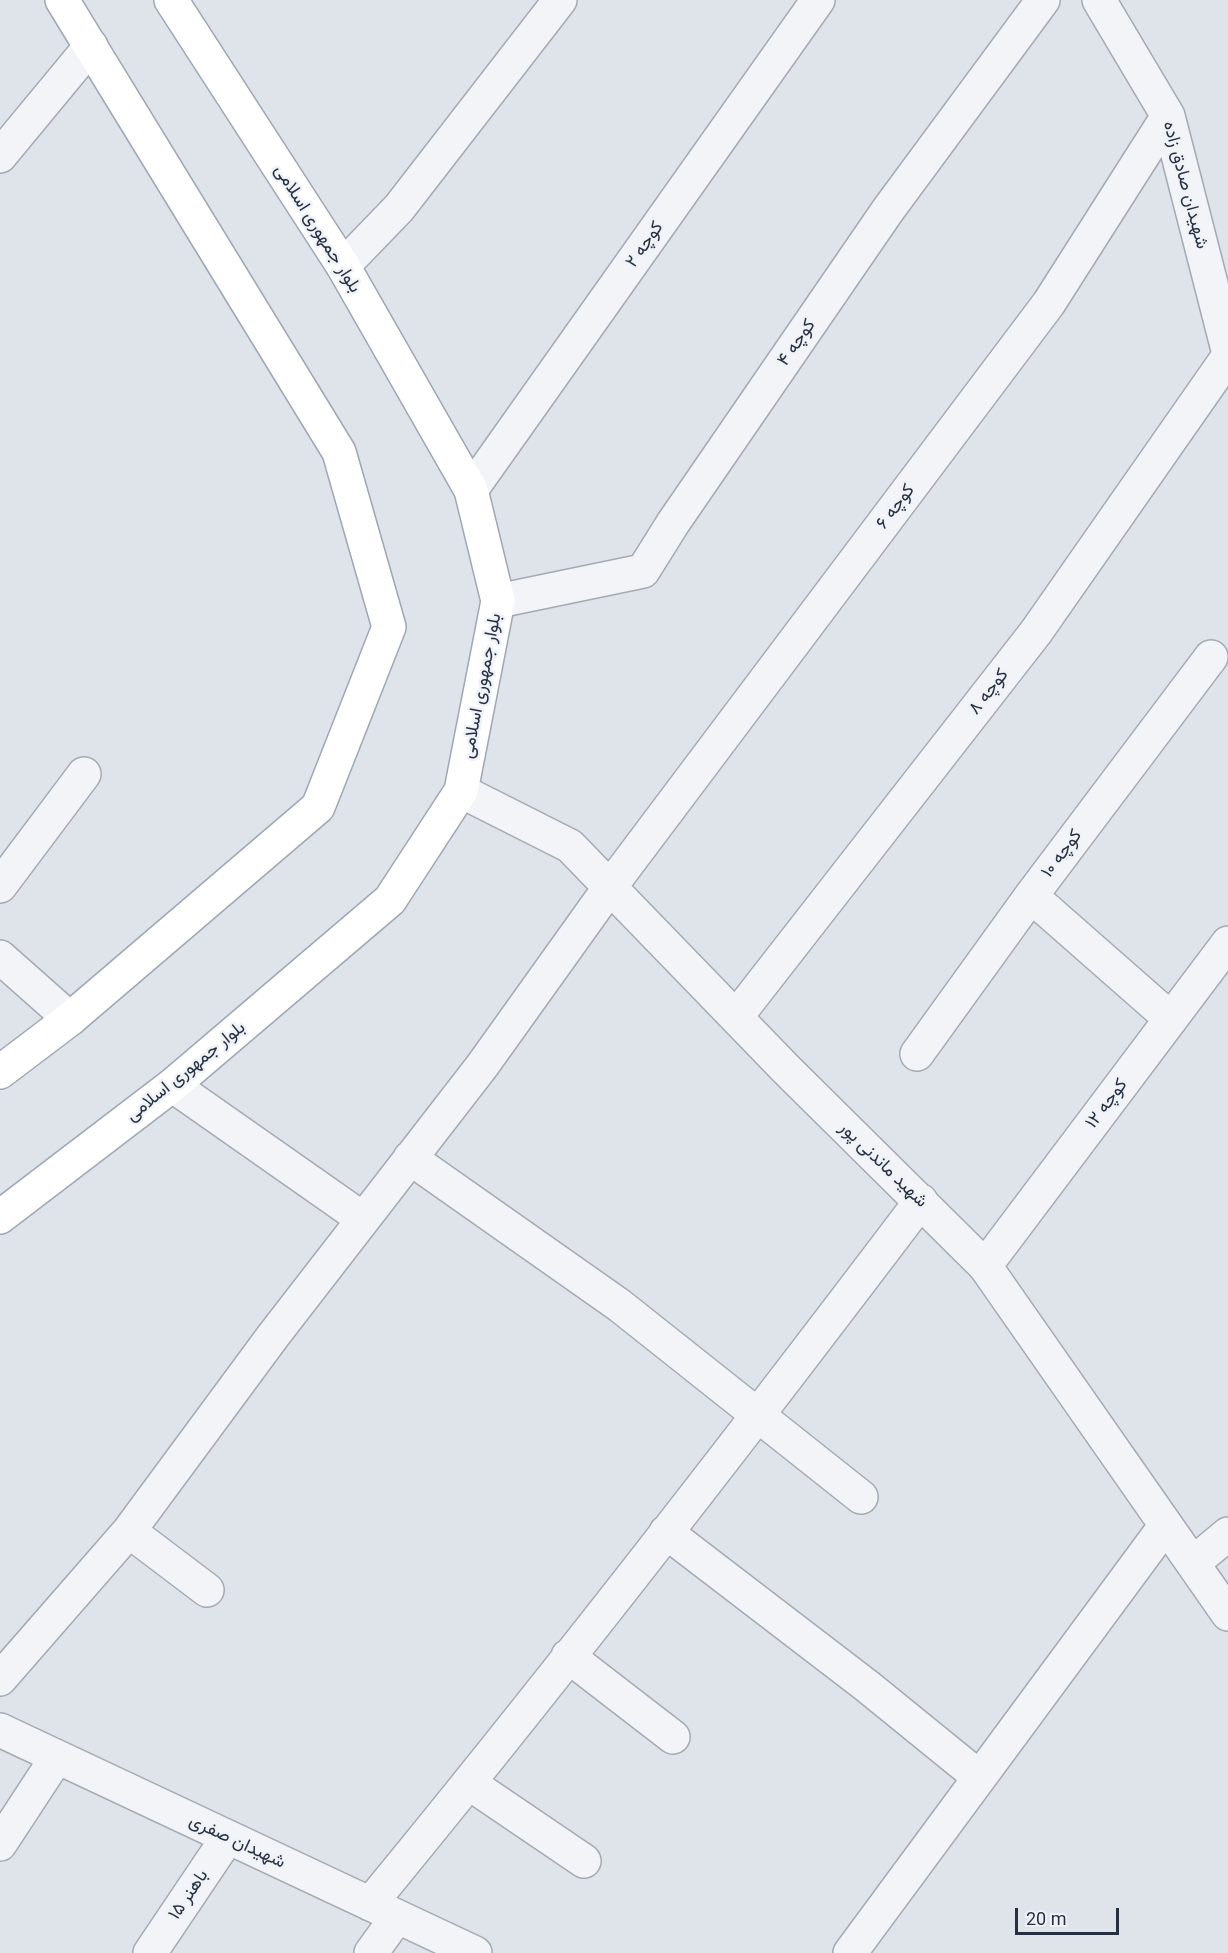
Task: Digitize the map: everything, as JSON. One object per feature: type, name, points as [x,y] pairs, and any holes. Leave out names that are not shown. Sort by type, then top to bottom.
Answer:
[{"type":"main road","points":[[0,1072],[70,1019],[318,807],[389,627],[339,452],[62,0]]},
{"type":"main road","name":"بلوار جمهوری اسلامی","points":[[0,1217],[174,1084],[390,900],[461,791],[498,601],[471,490],[343,266],[171,0]]},
{"type":"street","points":[[343,266],[399,208],[560,0]]},
{"type":"street","name":"کوچه ۲","points":[[471,490],[818,0]]},
{"type":"street","name":"کوچه ۴","points":[[498,601],[643,571],[673,523],[888,210],[1043,0]]},
{"type":"street","name":"شهیدان صادق زاده","points":[[1099,0],[1168,116],[1228,350]]},
{"type":"street","points":[[0,156],[91,46]]},
{"type":"street","name":"کوچه ۶","points":[[0,1679],[129,1532],[273,1336],[482,1066],[610,887],[1049,303],[1168,116]]},
{"type":"street","name":"کوچه ۸","points":[[736,1017],[1036,632],[1228,357]]},
{"type":"street","name":"کوچه ۱۰","points":[[917,1054],[1031,896],[1211,657]]},
{"type":"street","points":[[0,886],[84,774]]},
{"type":"street","name":"شهید ماندنی پور","points":[[461,791],[570,846],[736,1017],[985,1266],[1228,1614]]},
{"type":"street","points":[[1031,896],[1171,1019]]},
{"type":"street","name":"کوچه ۱۲","points":[[985,1266],[1228,943]]},
{"type":"street","points":[[0,957],[70,1019]]},
{"type":"street","points":[[174,1084],[178,1090],[363,1219]]},
{"type":"street","points":[[410,1158],[619,1305],[861,1497]]},
{"type":"street","points":[[371,1953],[384,1910],[469,1783],[759,1415],[921,1201]]},
{"type":"street","points":[[850,1953],[1166,1525]]},
{"type":"street","points":[[129,1532],[207,1590]]},
{"type":"street","points":[[666,1532],[867,1686],[980,1777]]},
{"type":"street","points":[[1193,1563],[1228,1534]]},
{"type":"street","points":[[568,1656],[673,1737]]},
{"type":"street","name":"شهیدان صفری","points":[[0,1730],[475,1953]]},
{"type":"street","points":[[0,1844],[57,1757]]},
{"type":"street","points":[[469,1783],[584,1861]]},
{"type":"street","name":"باهنر ۱۵","points":[[150,1953],[228,1837]]}]
